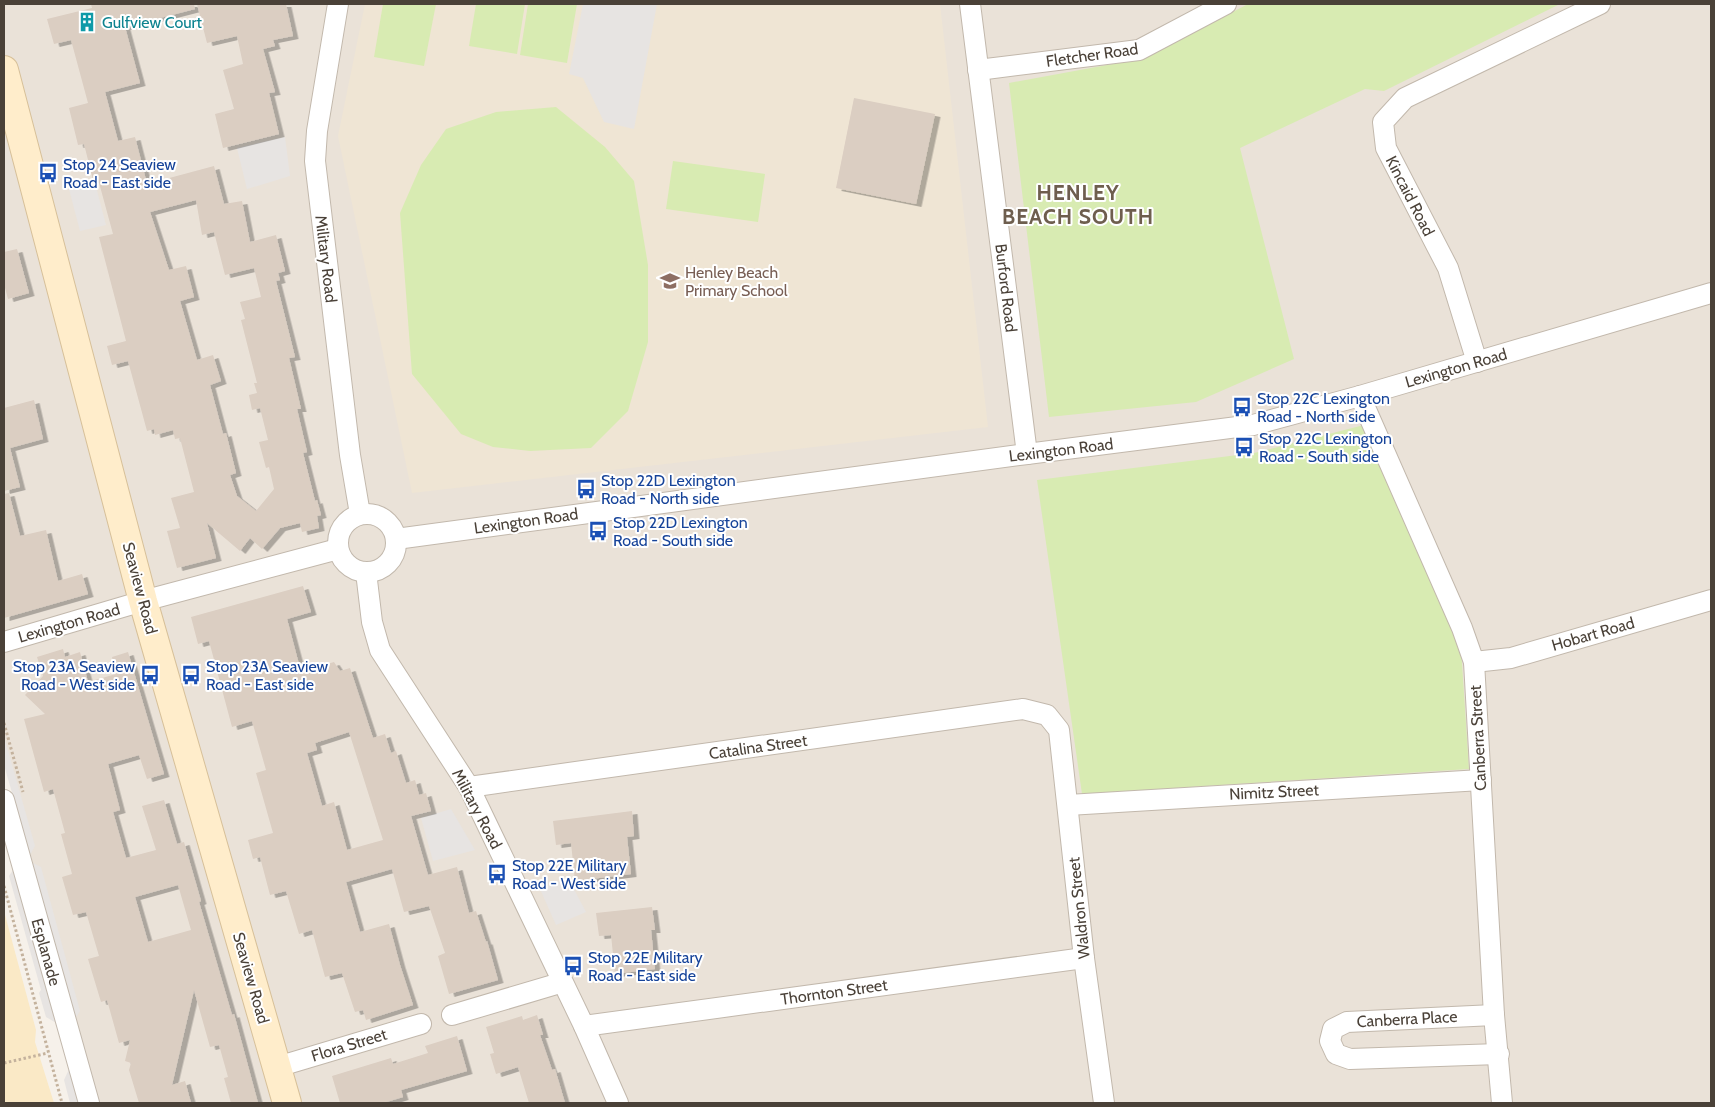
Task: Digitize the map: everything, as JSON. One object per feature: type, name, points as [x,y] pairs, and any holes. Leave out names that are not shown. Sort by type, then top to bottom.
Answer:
[{"type":"main road","name":"Seaview Road","points":[[4,70],[143,601],[287,1103]]},
{"type":"street","name":"Military Road","points":[[338,4],[317,131],[315,161],[347,426],[360,514]]},
{"type":"street","name":"Burford Road","points":[[970,4],[1027,454]]},
{"type":"street","name":"Fletcher Road","points":[[978,70],[1139,50],[1226,4]]},
{"type":"street","name":"Kincaid Road","points":[[1477,362],[1448,268],[1386,148],[1383,122],[1405,98],[1600,4]]},
{"type":"street","name":"Lexington Road","points":[[396,539],[1027,454],[1253,426],[1711,293]]},
{"type":"street","name":"Canberra Street","points":[[1360,396],[1462,628],[1474,662],[1494,1015],[1502,1103]]},
{"type":"street","points":[[360,514],[371,514],[387,521],[396,539],[396,549],[393,557],[386,566],[379,570],[358,571],[342,560],[338,549],[338,536],[342,528],[349,520],[360,514]]},
{"type":"street","name":"Lexington Road","points":[[4,642],[143,601],[338,549]]},
{"type":"street","name":"Military Road","points":[[366,572],[372,622],[380,650],[469,788],[560,980],[584,1026],[618,1103]]},
{"type":"street","name":"Hobart Road","points":[[1474,662],[1511,658],[1711,600]]},
{"type":"street","name":"Catalina Street","points":[[469,788],[1023,710],[1047,715]]},
{"type":"street","name":"Waldron Street","points":[[1047,715],[1059,730],[1084,958],[1104,1103]]},
{"type":"street","name":"Nimitz Street","points":[[1068,805],[1481,780]]},
{"type":"street","name":"Esplanade","points":[[4,800],[89,1103]]},
{"type":"street","name":"Thornton Street","points":[[584,1026],[1084,958]]},
{"type":"street","points":[[452,1015],[560,983],[560,980]]},
{"type":"street","name":"Canberra Place","points":[[1494,1015],[1347,1022],[1333,1029],[1330,1041],[1336,1054],[1350,1059],[1498,1054]]},
{"type":"street","name":"Flora Street","points":[[277,1067],[421,1024]]},
{"type":"path","points":[[4,886],[62,1103]]},
{"type":"path","points":[[4,1062],[48,1053]]},
{"type":"shaded area","points":[[4,4],[1711,4],[1711,1103],[99,1103],[4,758]]},
{"type":"shaded area","name":"Henley Beach Primary School","points":[[365,4],[940,4],[988,427],[412,493],[338,136]]},
{"type":"shaded area","points":[[583,4],[657,4],[634,129],[604,122],[583,78],[569,74]]},
{"type":"shaded area","points":[[285,137],[290,176],[247,189],[237,148]]},
{"type":"shaded area","points":[[95,183],[106,225],[80,231],[69,189]]},
{"type":"shaded area","points":[[4,736],[35,846],[30,855],[4,765]]},
{"type":"shaded area","points":[[451,809],[475,850],[433,861],[421,818]]},
{"type":"shaded area","points":[[31,862],[41,867],[80,1011],[75,1019]]},
{"type":"shaded area","points":[[15,867],[58,1024],[46,1017],[39,993],[41,990],[9,876]]},
{"type":"shaded area","points":[[568,878],[586,912],[556,925],[540,889]]},
{"type":"shaded area","points":[[70,1067],[80,1103],[70,1103],[64,1080]]},
{"type":"green space","points":[[383,4],[436,4],[424,66],[374,57]]},
{"type":"green space","points":[[476,4],[525,4],[517,54],[469,46]]},
{"type":"green space","points":[[528,4],[577,4],[567,63],[520,55]]},
{"type":"green space","points":[[1248,4],[1560,4],[1384,91],[1365,89],[1240,148],[1294,359],[1196,402],[1049,417],[1009,83],[1145,58]]},
{"type":"green space","points":[[556,107],[605,147],[634,181],[648,265],[648,342],[628,411],[591,448],[530,451],[493,447],[461,434],[412,374],[400,213],[421,165],[446,129],[496,112]]},
{"type":"green space","points":[[673,161],[765,174],[758,222],[666,209]]},
{"type":"green space","points":[[1364,425],[1461,648],[1469,769],[1082,794],[1037,480],[1254,453]]},
{"type":"sand","points":[[4,911],[36,1030],[35,1042],[54,1103],[4,1103]]},
{"type":"building","points":[[91,4],[194,4],[195,9],[125,27],[140,83],[105,92],[118,141],[135,137],[147,184],[214,166],[224,204],[242,201],[250,242],[276,235],[285,271],[278,273],[280,280],[276,281],[295,357],[289,358],[301,409],[297,409],[307,452],[303,453],[315,501],[317,500],[321,515],[317,516],[319,528],[302,532],[300,523],[280,528],[262,549],[250,538],[240,551],[207,523],[216,558],[177,568],[167,531],[180,528],[171,498],[194,492],[180,438],[175,439],[173,430],[155,435],[154,429],[147,431],[128,361],[112,365],[107,346],[126,341],[99,237],[113,234],[98,179],[93,180],[84,144],[78,145],[69,108],[88,103],[71,40],[54,44],[47,19],[92,8]],"holes":[[[196,200],[202,235],[214,232],[225,275],[254,268],[261,297],[240,302],[245,319],[241,320],[257,383],[254,383],[257,393],[249,395],[252,410],[260,408],[268,440],[259,442],[266,468],[269,467],[274,489],[256,511],[237,496],[230,475],[236,473],[226,433],[223,434],[210,385],[221,381],[213,355],[197,360],[180,301],[194,297],[186,266],[169,270],[150,212]]]},
{"type":"building","points":[[197,4],[286,4],[293,36],[273,40],[275,46],[263,49],[275,92],[269,93],[279,134],[223,148],[215,114],[234,109],[223,70],[243,64],[237,36],[207,43]]},
{"type":"building","points":[[854,98],[935,114],[916,204],[836,188]]},
{"type":"building","points":[[17,249],[29,293],[8,299],[4,284],[4,252]]},
{"type":"building","points":[[34,400],[43,439],[10,448],[20,487],[4,491],[4,408]]},
{"type":"building","points":[[9,493],[20,536],[46,530],[58,581],[82,574],[88,594],[4,618],[4,494]]},
{"type":"building","points":[[303,586],[311,612],[287,619],[301,672],[334,662],[340,671],[350,668],[373,738],[385,734],[391,753],[396,751],[406,783],[415,780],[419,795],[426,793],[431,811],[411,816],[428,875],[457,867],[469,913],[476,911],[498,980],[449,994],[438,956],[445,953],[429,906],[404,912],[392,869],[346,882],[360,932],[389,924],[413,1005],[366,1020],[363,1010],[355,1012],[342,973],[325,977],[312,930],[299,934],[286,891],[270,895],[260,857],[253,859],[248,840],[273,833],[256,773],[266,770],[252,721],[232,727],[209,641],[198,644],[191,617]],"holes":[[[349,732],[383,840],[347,850],[334,802],[322,806],[307,753],[317,750],[315,743]]]},
{"type":"building","points":[[63,649],[65,657],[80,652],[88,682],[116,674],[112,657],[128,652],[164,774],[147,779],[139,755],[108,764],[120,810],[113,812],[126,858],[156,850],[142,806],[164,800],[177,844],[184,842],[201,901],[199,902],[232,1015],[234,1014],[258,1103],[231,1103],[224,1078],[228,1077],[219,1045],[210,1047],[194,990],[172,1085],[185,1081],[191,1103],[139,1103],[129,1070],[131,1063],[125,1061],[130,1040],[119,1043],[107,1000],[101,1002],[88,959],[99,956],[86,912],[73,915],[62,877],[72,874],[61,834],[65,833],[53,789],[44,792],[24,719],[45,714],[25,695],[43,676],[37,657]],"holes":[[[178,885],[191,930],[148,942],[135,897]]]},
{"type":"building","points":[[632,811],[634,836],[627,837],[631,874],[575,881],[571,843],[556,845],[553,821]]},
{"type":"building","points":[[652,907],[655,930],[651,930],[655,969],[615,974],[611,935],[599,936],[596,913]]},
{"type":"building","points":[[537,1015],[543,1035],[540,1035],[552,1070],[555,1069],[565,1103],[529,1103],[518,1067],[496,1074],[490,1054],[494,1053],[486,1027],[522,1016],[523,1020]]},
{"type":"building","points":[[457,1036],[467,1071],[401,1090],[403,1097],[383,1103],[340,1103],[332,1076],[391,1058],[393,1064],[428,1053],[425,1046]]},
{"type":"place","name":"Gulfview Court","points":[[87,22]]},
{"type":"place","name":"Stop 24 Seaview Road - East side","points":[[48,173]]},
{"type":"place","name":"Henley Beach Primary School","points":[[670,281]]},
{"type":"place","name":"Stop 22C Lexington Road - North side","points":[[1242,407]]},
{"type":"place","name":"Stop 22C Lexington Road - South side","points":[[1244,447]]},
{"type":"place","name":"Stop 22D Lexington Road - North side","points":[[586,489]]},
{"type":"place","name":"Stop 22D Lexington Road - South side","points":[[598,531]]},
{"type":"place","name":"Stop 23A Seaview Road - West side","points":[[150,675]]},
{"type":"place","name":"Stop 23A Seaview Road - East side","points":[[191,675]]},
{"type":"place","name":"Stop 22E Military Road - West side","points":[[497,874]]},
{"type":"place","name":"Stop 22E Military Road - East side","points":[[573,966]]},
{"type":"district","name":"HENLEY BEACH SOUTH","points":[[1078,204]]}]
